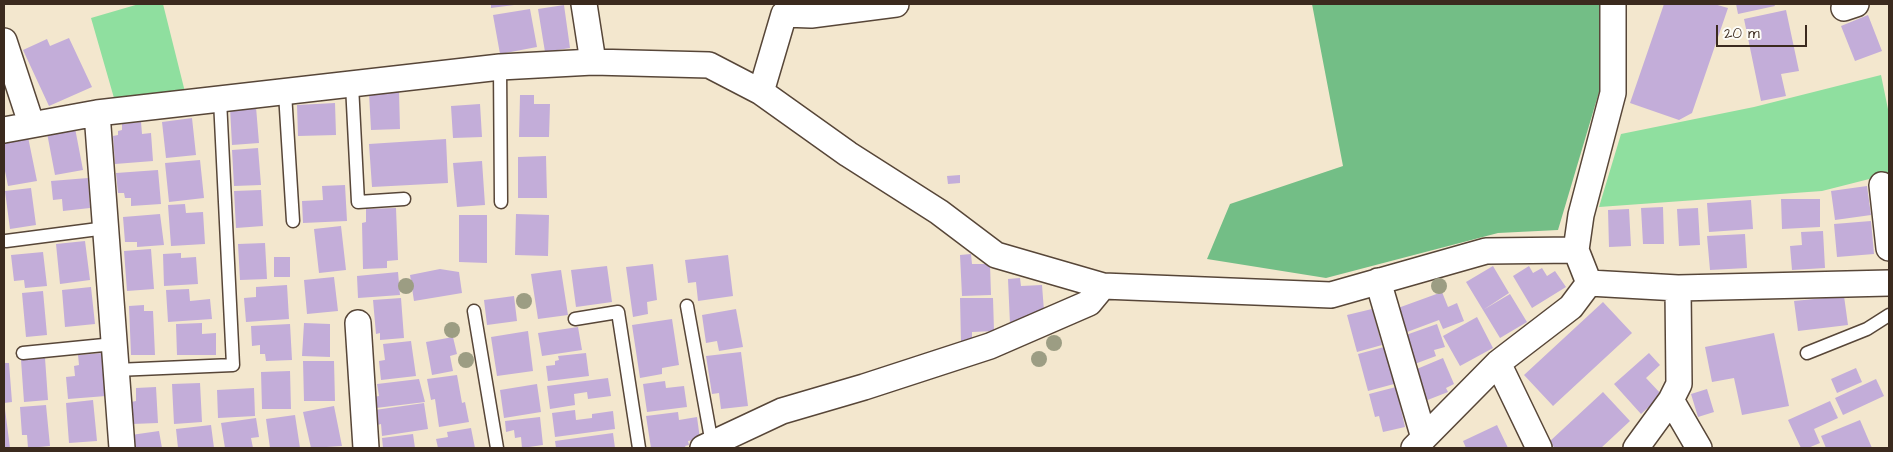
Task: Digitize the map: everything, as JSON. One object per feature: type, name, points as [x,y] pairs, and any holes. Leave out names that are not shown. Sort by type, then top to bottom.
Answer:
[{"type":"street","points":[[584,4],[593,62]]},
{"type":"street","points":[[761,92],[783,9],[811,15],[896,4]]},
{"type":"street","points":[[1589,283],[1576,250],[1581,215],[1613,93],[1613,4]]},
{"type":"street","points":[[4,41],[31,123]]},
{"type":"street","points":[[4,130],[31,123],[97,113],[500,67],[593,62],[709,65],[761,92],[848,154],[938,212],[996,256],[1103,286],[1331,295],[1486,251],[1576,250]]},
{"type":"street","points":[[97,113],[122,448]]},
{"type":"street","points":[[1882,185],[1889,248]]},
{"type":"street","points":[[1378,281],[1419,443]]},
{"type":"street","points":[[1589,283],[1678,288],[1889,283]]},
{"type":"street","points":[[1419,443],[1498,363],[1571,306],[1589,283]]},
{"type":"street","points":[[707,446],[782,411],[864,387],[990,346],[1089,303],[1103,286]]},
{"type":"street","points":[[1636,448],[1671,400],[1679,384],[1678,288]]},
{"type":"street","points":[[358,322],[366,448]]},
{"type":"street","points":[[1498,363],[1539,448]]},
{"type":"street","points":[[1671,400],[1698,448]]},
{"type":"lane","points":[[500,67],[501,202]]},
{"type":"lane","points":[[352,85],[358,202],[404,199]]},
{"type":"lane","points":[[285,93],[293,221]]},
{"type":"lane","points":[[116,370],[233,365],[220,100]]},
{"type":"lane","points":[[6,241],[106,228]]},
{"type":"lane","points":[[687,306],[707,446]]},
{"type":"lane","points":[[474,311],[497,448]]},
{"type":"lane","points":[[575,319],[618,312],[639,448]]},
{"type":"lane","points":[[1807,353],[1867,329],[1889,315]]},
{"type":"lane","points":[[23,353],[114,344]]},
{"type":"green space","points":[[139,4],[163,4],[185,92],[114,98],[91,18]]},
{"type":"green space","points":[[1312,4],[1599,4],[1599,92],[1558,230],[1498,233],[1326,278],[1207,259],[1230,204],[1343,166]]},
{"type":"green space","points":[[1881,75],[1889,114],[1889,174],[1822,191],[1599,207],[1621,134],[1754,107]]},
{"type":"building","points":[[491,4],[514,4],[514,5],[491,8]]},
{"type":"building","points":[[1664,4],[1714,4],[1728,8],[1692,113],[1679,120],[1630,103]]},
{"type":"building","points":[[1736,4],[1774,4],[1775,6],[1738,14]]},
{"type":"building","points":[[564,5],[570,48],[545,52],[538,9]]},
{"type":"building","points":[[530,9],[537,47],[500,54],[493,15]]},
{"type":"building","points":[[1786,10],[1799,71],[1781,74],[1786,96],[1761,101],[1744,19]]},
{"type":"building","points":[[1868,15],[1882,51],[1855,61],[1841,26]]},
{"type":"building","points":[[69,38],[92,87],[49,106],[23,50],[47,39],[50,46]]},
{"type":"building","points":[[399,92],[400,129],[371,130],[369,93]]},
{"type":"building","points":[[520,95],[534,95],[534,104],[550,104],[549,137],[519,137]]},
{"type":"building","points":[[335,103],[336,135],[298,136],[297,105]]},
{"type":"building","points":[[480,104],[482,137],[453,138],[451,106]]},
{"type":"building","points":[[256,107],[259,143],[232,145],[230,108]]},
{"type":"building","points":[[192,118],[196,155],[166,158],[162,122]]},
{"type":"building","points":[[141,122],[142,134],[151,133],[153,161],[115,164],[113,136],[118,135],[118,131],[122,130],[122,124]]},
{"type":"building","points":[[75,128],[83,170],[55,175],[47,133]]},
{"type":"building","points":[[28,137],[37,181],[8,186],[4,166],[4,142]]},
{"type":"building","points":[[446,139],[448,183],[372,187],[369,144]]},
{"type":"building","points":[[258,148],[261,185],[234,186],[232,150]]},
{"type":"building","points":[[546,156],[547,198],[518,198],[518,157]]},
{"type":"building","points":[[200,160],[204,198],[169,202],[165,163]]},
{"type":"building","points":[[482,161],[485,205],[457,207],[453,163]]},
{"type":"building","points":[[158,170],[161,204],[131,206],[131,198],[125,198],[124,193],[118,193],[116,173]]},
{"type":"building","points":[[960,175],[960,183],[948,184],[947,176]]},
{"type":"building","points":[[88,178],[90,208],[63,211],[62,199],[53,200],[51,181]]},
{"type":"building","points":[[345,185],[347,221],[303,223],[302,201],[323,200],[322,186]]},
{"type":"building","points":[[1867,186],[1871,215],[1835,220],[1831,191]]},
{"type":"building","points":[[31,188],[36,225],[10,229],[5,191]]},
{"type":"building","points":[[261,190],[263,226],[236,228],[234,191]]},
{"type":"building","points":[[1781,199],[1820,199],[1820,227],[1782,229]]},
{"type":"building","points":[[1751,200],[1753,229],[1709,232],[1707,203]]},
{"type":"building","points":[[185,204],[186,213],[203,212],[205,244],[171,246],[168,205]]},
{"type":"building","points":[[1663,207],[1664,244],[1643,244],[1641,208]]},
{"type":"building","points":[[396,208],[398,260],[387,261],[387,268],[363,269],[362,223],[366,222],[366,209]]},
{"type":"building","points":[[1698,208],[1700,245],[1679,246],[1677,209]]},
{"type":"building","points":[[1629,209],[1631,246],[1609,247],[1608,210]]},
{"type":"building","points":[[160,214],[164,245],[137,247],[137,242],[125,242],[123,217]]},
{"type":"building","points":[[516,214],[549,215],[548,256],[515,255]]},
{"type":"building","points":[[459,215],[487,215],[487,263],[459,262]]},
{"type":"building","points":[[1871,221],[1874,254],[1837,257],[1834,224]]},
{"type":"building","points":[[341,226],[346,270],[319,273],[314,229]]},
{"type":"building","points":[[1823,231],[1825,268],[1792,270],[1790,246],[1802,245],[1801,232]]},
{"type":"building","points":[[1745,234],[1747,268],[1710,270],[1707,236]]},
{"type":"building","points":[[85,241],[90,280],[60,284],[56,244]]},
{"type":"building","points":[[265,243],[267,279],[240,280],[238,244]]},
{"type":"building","points":[[151,249],[154,289],[127,291],[124,251]]},
{"type":"building","points":[[43,252],[47,286],[25,288],[24,280],[14,281],[11,255]]},
{"type":"building","points":[[181,253],[181,258],[196,257],[198,284],[164,286],[163,254]]},
{"type":"building","points":[[971,254],[972,264],[990,264],[991,295],[962,296],[960,255]]},
{"type":"building","points":[[728,255],[733,296],[698,301],[696,282],[688,283],[685,260]]},
{"type":"building","points":[[274,257],[290,257],[290,277],[274,277]]},
{"type":"building","points":[[653,264],[657,300],[647,302],[648,314],[633,317],[626,267]]},
{"type":"building","points":[[607,266],[612,302],[576,307],[571,270]]},
{"type":"building","points":[[1493,266],[1509,293],[1483,310],[1466,282]]},
{"type":"building","points":[[1529,266],[1533,273],[1542,268],[1547,276],[1555,271],[1566,287],[1532,308],[1513,276]]},
{"type":"building","points":[[440,269],[459,272],[462,293],[414,301],[410,275]]},
{"type":"building","points":[[561,270],[568,315],[538,319],[531,274]]},
{"type":"building","points":[[398,272],[400,295],[358,298],[357,276]]},
{"type":"building","points":[[334,277],[338,311],[307,314],[304,280]]},
{"type":"building","points":[[1020,278],[1021,286],[1042,285],[1044,311],[1032,318],[1021,319],[1021,323],[1010,324],[1008,279]]},
{"type":"building","points":[[287,285],[289,319],[246,322],[244,298],[256,297],[256,287]]},
{"type":"building","points":[[91,287],[95,324],[65,327],[62,290]]},
{"type":"building","points":[[189,289],[190,301],[210,299],[212,319],[168,322],[166,290]]},
{"type":"building","points":[[43,291],[47,335],[26,337],[22,293]]},
{"type":"building","points":[[1442,292],[1448,307],[1457,303],[1464,321],[1443,329],[1439,320],[1407,332],[1398,308]]},
{"type":"building","points":[[1510,294],[1527,322],[1500,338],[1483,310]]},
{"type":"building","points":[[514,296],[517,321],[487,325],[484,300]]},
{"type":"building","points":[[1844,296],[1848,325],[1798,331],[1794,301]]},
{"type":"building","points":[[401,298],[404,338],[380,340],[380,333],[376,334],[373,300]]},
{"type":"building","points":[[960,298],[993,298],[994,331],[972,332],[972,342],[961,342]]},
{"type":"building","points":[[1603,302],[1632,333],[1553,406],[1524,375]]},
{"type":"building","points":[[144,305],[144,311],[153,311],[155,355],[131,355],[129,306]]},
{"type":"building","points":[[736,309],[743,347],[719,351],[717,341],[706,343],[702,315]]},
{"type":"building","points":[[1372,309],[1382,345],[1357,352],[1347,315]]},
{"type":"building","points":[[1477,317],[1493,348],[1460,366],[1443,336]]},
{"type":"building","points":[[672,319],[679,365],[662,368],[662,374],[640,378],[632,325]]},
{"type":"building","points":[[202,323],[202,334],[216,333],[216,355],[177,355],[176,324]]},
{"type":"building","points":[[304,323],[330,324],[330,357],[302,356]]},
{"type":"building","points":[[290,324],[292,360],[266,361],[265,354],[260,354],[260,345],[252,346],[251,326]]},
{"type":"building","points":[[1437,324],[1445,347],[1434,350],[1436,356],[1412,365],[1403,336]]},
{"type":"building","points":[[578,327],[582,350],[542,356],[538,333]]},
{"type":"building","points":[[528,331],[533,371],[497,376],[491,337]]},
{"type":"building","points":[[1774,333],[1789,406],[1742,415],[1734,378],[1712,382],[1705,347]]},
{"type":"building","points":[[453,337],[457,354],[450,356],[453,371],[432,375],[426,342]]},
{"type":"building","points":[[411,341],[416,376],[381,380],[379,361],[385,360],[383,344]]},
{"type":"building","points":[[1384,347],[1394,384],[1368,391],[1358,354]]},
{"type":"building","points":[[741,352],[748,406],[721,409],[719,393],[712,394],[706,356]]},
{"type":"building","points":[[102,353],[106,396],[68,399],[66,377],[75,376],[74,366],[79,365],[78,355]]},
{"type":"building","points":[[586,353],[589,376],[548,381],[546,366],[555,365],[555,361],[559,360],[558,356]]},
{"type":"building","points":[[1649,353],[1660,365],[1646,378],[1662,395],[1641,414],[1614,384]]},
{"type":"building","points":[[45,358],[48,400],[24,402],[21,360]]},
{"type":"building","points":[[1443,358],[1454,384],[1446,388],[1448,392],[1425,401],[1412,371]]},
{"type":"building","points":[[303,361],[334,361],[335,401],[304,401]]},
{"type":"building","points":[[4,363],[9,363],[12,402],[4,403]]},
{"type":"building","points":[[1856,368],[1862,382],[1837,393],[1831,379]]},
{"type":"building","points":[[290,371],[291,409],[262,409],[261,372]]},
{"type":"building","points":[[457,375],[462,403],[465,402],[469,422],[439,427],[435,399],[431,400],[427,379]]},
{"type":"building","points":[[608,378],[611,396],[588,399],[587,392],[574,394],[575,405],[550,409],[547,386]]},
{"type":"building","points":[[419,379],[425,402],[376,408],[374,397],[379,396],[377,384]]},
{"type":"building","points":[[1876,379],[1884,396],[1843,415],[1835,398]]},
{"type":"building","points":[[665,381],[666,388],[684,386],[687,407],[647,412],[643,384]]},
{"type":"building","points":[[200,383],[202,422],[174,424],[172,384]]},
{"type":"building","points":[[537,384],[541,412],[504,418],[500,390]]},
{"type":"building","points":[[156,387],[158,423],[132,424],[131,402],[136,401],[136,388]]},
{"type":"building","points":[[1396,387],[1405,427],[1383,432],[1379,416],[1375,417],[1369,394]]},
{"type":"building","points":[[254,388],[255,416],[218,418],[217,390]]},
{"type":"building","points":[[1707,389],[1714,412],[1698,417],[1691,394]]},
{"type":"building","points":[[1603,392],[1630,421],[1601,448],[1555,448],[1549,442]]},
{"type":"building","points":[[93,400],[97,441],[69,443],[66,403]]},
{"type":"building","points":[[1830,401],[1838,418],[1814,429],[1820,443],[1808,448],[1801,448],[1788,420]]},
{"type":"building","points":[[424,403],[428,429],[382,436],[381,424],[377,425],[375,410]]},
{"type":"building","points":[[46,405],[50,446],[28,448],[27,435],[22,435],[20,407]]},
{"type":"building","points":[[334,406],[342,446],[311,448],[303,412]]},
{"type":"building","points":[[5,409],[10,448],[4,448]]},
{"type":"building","points":[[575,410],[576,420],[592,418],[592,414],[613,411],[615,429],[555,437],[552,413]]},
{"type":"building","points":[[678,412],[679,420],[697,417],[700,439],[688,441],[689,445],[685,446],[686,448],[651,448],[646,416]]},
{"type":"building","points":[[295,415],[300,448],[270,448],[266,419]]},
{"type":"building","points":[[540,417],[543,445],[522,448],[521,437],[515,438],[514,430],[506,432],[505,421]]},
{"type":"building","points":[[256,418],[259,437],[251,438],[253,448],[225,448],[221,423]]},
{"type":"building","points":[[1860,420],[1872,448],[1826,448],[1821,436]]},
{"type":"building","points":[[211,425],[214,448],[178,448],[176,429]]},
{"type":"building","points":[[1497,425],[1508,448],[1466,448],[1463,441]]},
{"type":"building","points":[[471,428],[475,448],[438,448],[436,439],[448,437],[447,432]]},
{"type":"building","points":[[159,431],[162,448],[133,448],[131,435]]},
{"type":"building","points":[[613,433],[615,448],[556,448],[555,441]]},
{"type":"building","points":[[413,434],[415,448],[383,448],[382,438]]}]
